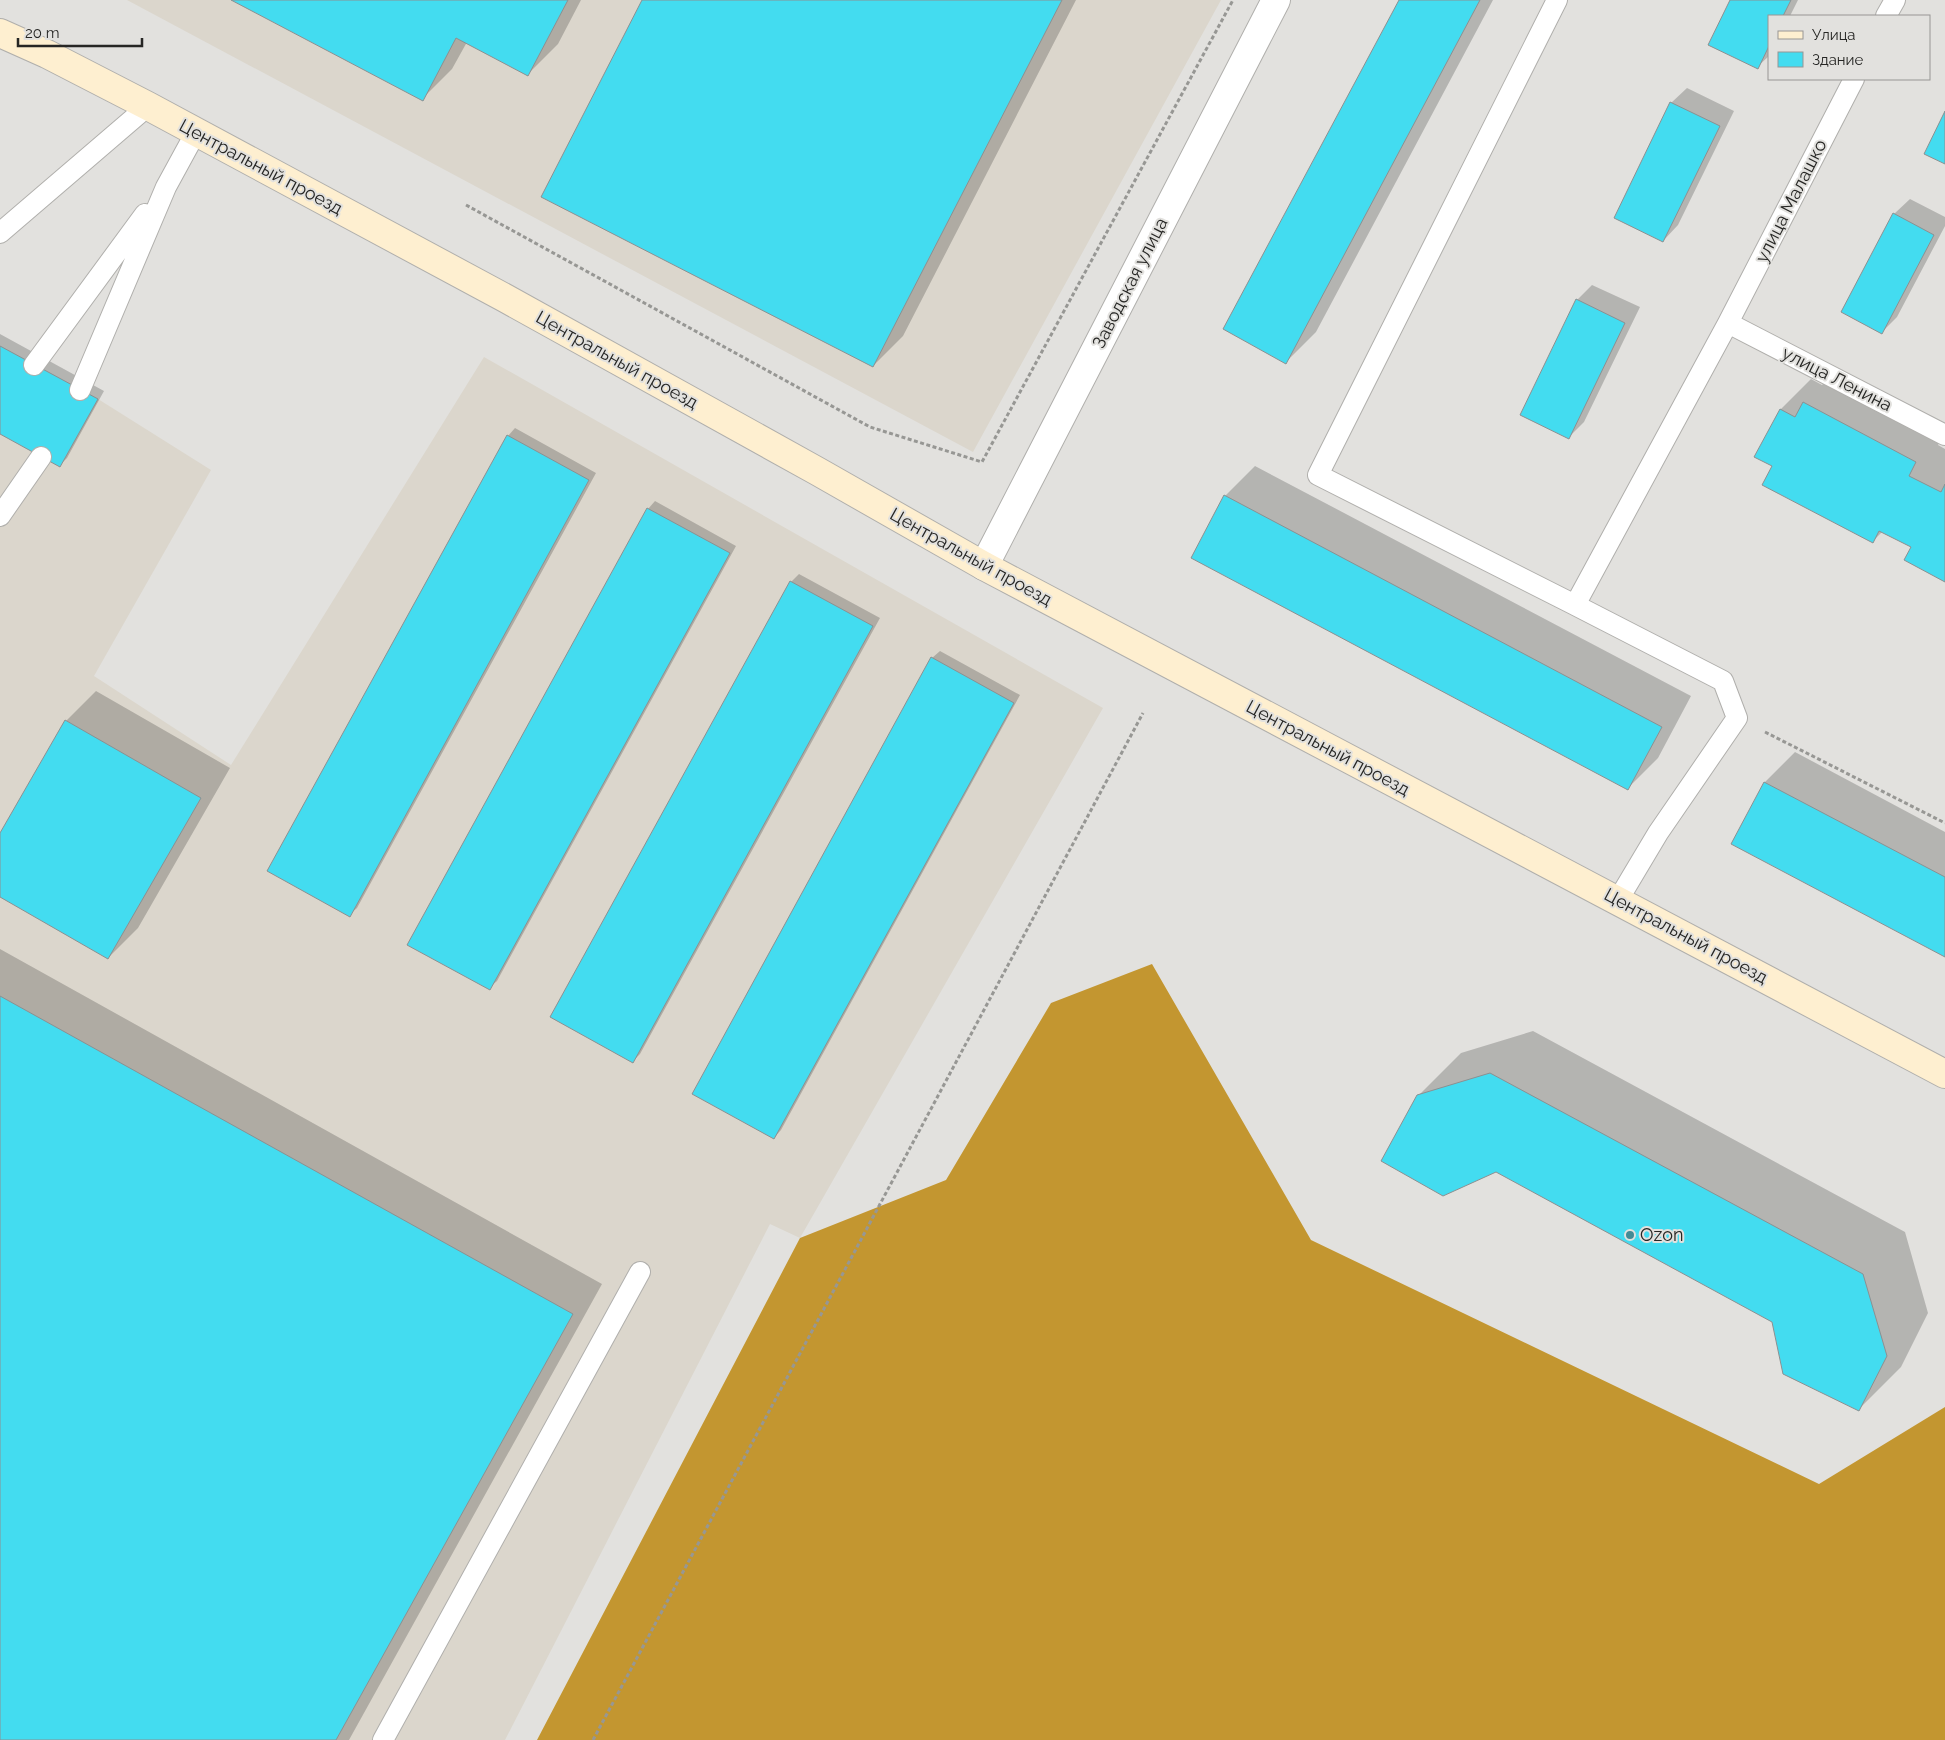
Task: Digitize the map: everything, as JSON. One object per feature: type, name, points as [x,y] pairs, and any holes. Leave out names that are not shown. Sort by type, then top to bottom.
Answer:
[{"type":"main road","name":"Центральный проезд","points":[[1,35],[148,106],[505,298],[984,566],[1945,1074]]},
{"type":"street","name":"Заводская улица","points":[[984,566],[1276,0]]},
{"type":"lane","points":[[1557,0],[1318,475],[1723,681],[1737,718],[1658,833],[1618,900]]},
{"type":"lane","points":[[1887,15],[1895,0]]},
{"type":"lane","name":"улица Малашко","points":[[1575,605],[1728,323],[1853,80]]},
{"type":"lane","points":[[0,233],[148,106]]},
{"type":"lane","points":[[80,390],[166,187],[196,132]]},
{"type":"lane","points":[[34,365],[166,187]]},
{"type":"lane","name":"улица Ленина","points":[[1728,323],[1945,435]]},
{"type":"lane","points":[[0,516],[41,457]]},
{"type":"lane","points":[[383,1740],[640,1272]]},
{"type":"path","points":[[466,205],[870,427],[982,462],[1233,0]]},
{"type":"path","points":[[593,1740],[1143,714]]},
{"type":"path","points":[[1737,718],[1945,823]]},
{"type":"shaded area","points":[[127,0],[1221,0],[973,452]]},
{"type":"shaded area","points":[[0,346],[98,399],[211,470],[94,676],[231,765],[484,357],[1103,708],[800,1238],[770,1224],[505,1740],[0,1740]]},
{"type":"shaded area","points":[[1152,964],[1311,1240],[1819,1484],[1945,1407],[1945,1740],[537,1740],[800,1238],[946,1180],[1051,1003]]},
{"type":"building","points":[[231,0],[568,0],[528,76],[456,38],[423,101]]},
{"type":"building","points":[[642,0],[1062,0],[873,367],[541,197]]},
{"type":"building","points":[[1399,0],[1480,0],[1286,364],[1223,329]]},
{"type":"building","points":[[1730,0],[1791,0],[1784,15],[1768,15],[1768,48],[1758,69],[1708,45]]},
{"type":"building","points":[[1670,102],[1720,126],[1663,242],[1614,218]]},
{"type":"building","points":[[1945,111],[1945,164],[1924,154]]},
{"type":"building","points":[[1893,213],[1934,235],[1882,334],[1841,312]]},
{"type":"building","points":[[1576,299],[1625,323],[1569,439],[1520,415]]},
{"type":"building","points":[[0,346],[98,399],[60,467],[0,434]]},
{"type":"building","points":[[1803,402],[1916,462],[1909,476],[1941,492],[1945,484],[1945,582],[1904,560],[1911,547],[1879,531],[1873,543],[1762,485],[1772,466],[1754,457],[1780,409],[1795,417]]},
{"type":"building","points":[[507,435],[589,480],[350,917],[267,871]]},
{"type":"building","points":[[1224,495],[1662,727],[1628,790],[1191,558]]},
{"type":"building","points":[[647,508],[730,553],[490,990],[407,945]]},
{"type":"building","points":[[790,581],[873,626],[633,1063],[550,1017]]},
{"type":"building","points":[[931,657],[1014,703],[774,1139],[692,1094]]},
{"type":"building","points":[[65,720],[201,798],[108,959],[0,897],[0,833]]},
{"type":"building","points":[[1764,782],[1945,877],[1945,957],[1731,844]]},
{"type":"building","points":[[0,996],[573,1314],[336,1740],[0,1740]]},
{"type":"building","points":[[1490,1073],[1863,1274],[1887,1356],[1859,1411],[1783,1374],[1772,1322],[1496,1172],[1443,1196],[1381,1161],[1417,1095]]},
{"type":"place","name":"Ozon","points":[[1630,1235]]}]
